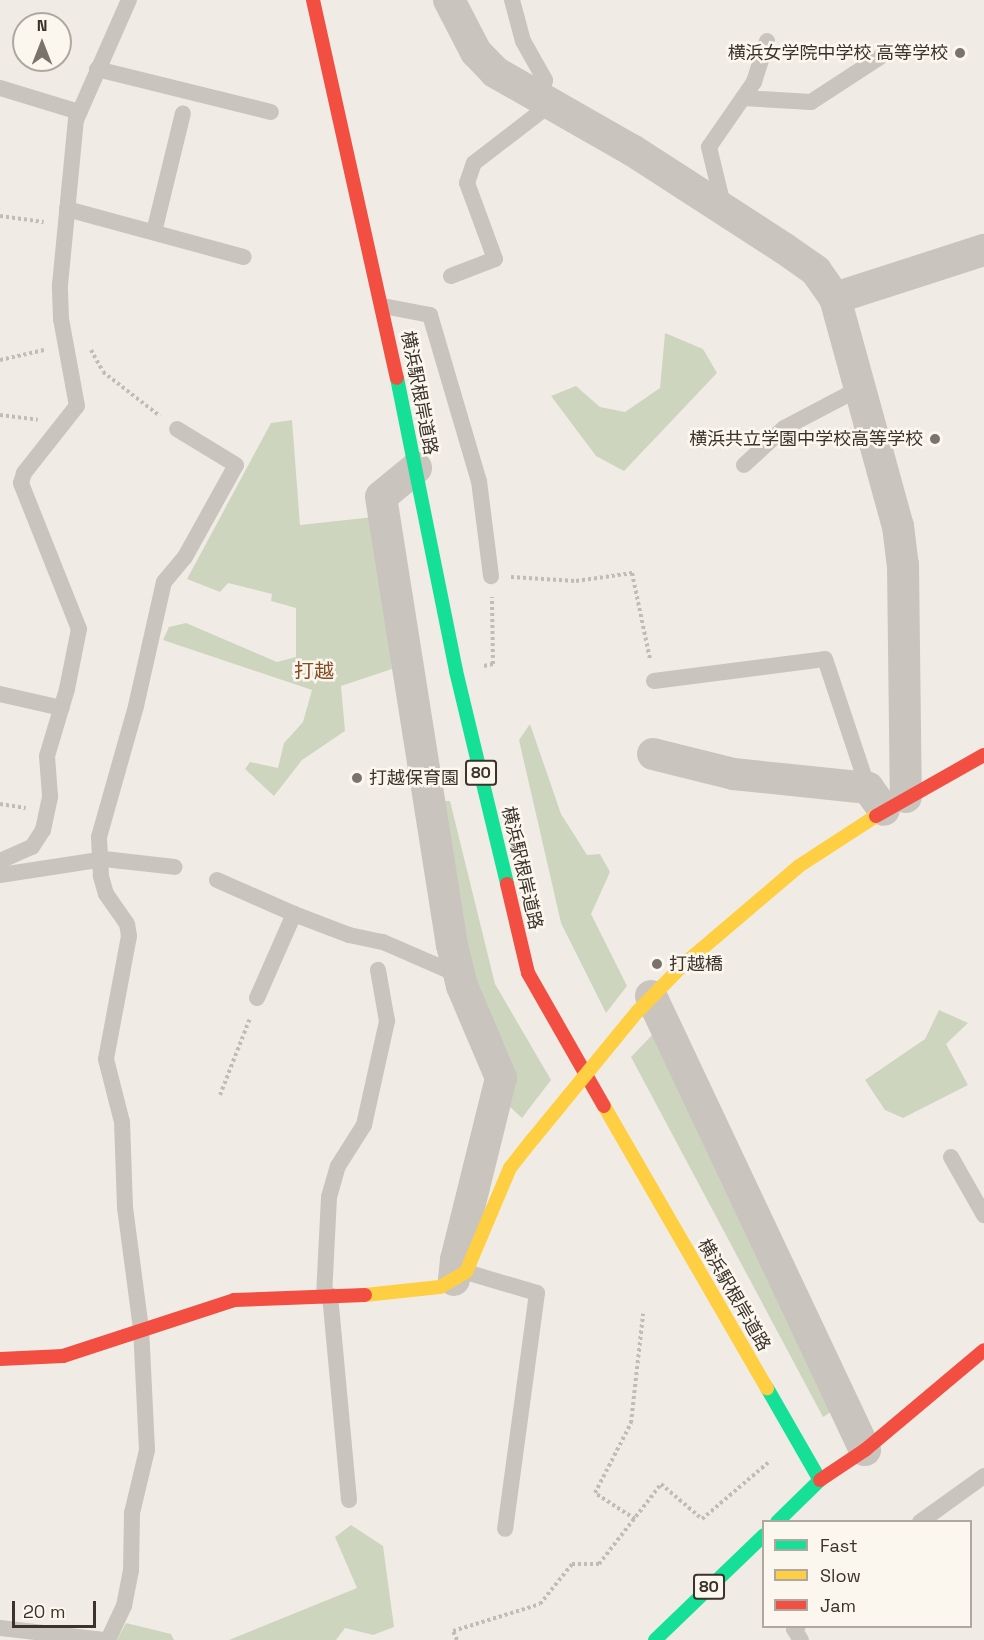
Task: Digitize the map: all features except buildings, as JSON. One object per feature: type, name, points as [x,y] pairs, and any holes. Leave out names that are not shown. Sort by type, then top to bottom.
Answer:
[{"type":"main road","name":"横浜駅根岸道路","points":[[313,0],[383,306],[456,671],[528,973],[820,1480]]},
{"type":"main road","points":[[0,1359],[63,1356],[234,1300],[422,1292],[460,1276],[510,1168],[644,1004],[757,900],[886,798],[984,755]]},
{"type":"main road","points":[[778,1520],[820,1480],[865,1450],[984,1350]]},
{"type":"main road","name":"80","points":[[655,1640],[762,1537]]},
{"type":"street","points":[[449,0],[476,52],[495,72],[547,100],[724,210],[816,271],[835,298],[862,387],[898,526],[903,565],[886,798],[733,774],[653,754]]},
{"type":"street","points":[[835,298],[984,250]]},
{"type":"street","points":[[416,468],[381,497],[459,975],[501,1078],[456,1260],[460,1276]]},
{"type":"street","points":[[644,1004],[865,1450]]},
{"type":"lane","points":[[0,861],[32,847],[43,830],[50,796],[47,756],[61,708],[79,629],[21,483],[24,473],[77,406],[64,342],[60,285],[79,112],[129,0]]},
{"type":"lane","points":[[451,276],[495,259],[467,183],[474,163],[547,100],[545,80],[523,41],[512,0]]},
{"type":"lane","points":[[724,210],[709,147],[754,82],[767,41]]},
{"type":"lane","points":[[743,98],[812,102],[880,57]]},
{"type":"lane","points":[[97,69],[271,112]]},
{"type":"lane","points":[[0,88],[79,112]]},
{"type":"lane","points":[[154,232],[183,113]]},
{"type":"lane","points":[[66,217],[154,232],[244,257]]},
{"type":"lane","points":[[383,306],[430,315],[479,481],[491,576]]},
{"type":"lane","points":[[744,465],[784,428],[862,387]]},
{"type":"lane","points":[[0,1628],[107,1640],[126,1595],[131,1571],[132,1513],[147,1450],[141,1329],[125,1207],[122,1122],[106,1059],[129,936],[127,924],[106,894],[97,862],[99,837],[136,706],[161,590],[185,557],[236,465],[177,429]]},
{"type":"lane","points":[[654,681],[825,659],[886,798]]},
{"type":"lane","points":[[0,694],[61,708]]},
{"type":"lane","points":[[0,875],[115,860],[175,867]]},
{"type":"lane","points":[[217,880],[294,914],[349,935],[383,942],[459,975]]},
{"type":"lane","points":[[255,1004],[294,914]]},
{"type":"lane","points":[[350,1500],[341,1437],[327,1296],[329,1197],[338,1166],[364,1125],[387,1021],[378,970]]},
{"type":"lane","points":[[951,1157],[984,1215]]},
{"type":"lane","points":[[460,1276],[537,1293],[505,1529]]},
{"type":"lane","points":[[921,1520],[984,1476]]},
{"type":"path","points":[[0,216],[66,217]]},
{"type":"path","points":[[87,340],[103,372],[177,429]]},
{"type":"path","points":[[0,360],[24,357],[64,342]]},
{"type":"path","points":[[0,415],[63,424]]},
{"type":"path","points":[[456,671],[493,664],[491,576],[576,581],[632,573],[654,681]]},
{"type":"path","points":[[220,1095],[255,1004]]},
{"type":"path","points":[[635,1519],[630,1512],[595,1493],[631,1423],[644,1314]]},
{"type":"path","points":[[457,1640],[453,1631],[540,1604],[572,1564],[599,1564],[661,1484],[702,1519],[770,1461]]},
{"type":"green space","points":[[665,333],[703,349],[717,373],[624,471],[596,456],[551,396],[576,386],[600,407],[625,412],[660,388]]},
{"type":"green space","points":[[292,420],[300,525],[374,517],[392,669],[341,686],[345,731],[302,760],[274,796],[245,769],[250,762],[278,768],[284,743],[303,722],[312,690],[163,640],[169,627],[186,623],[277,662],[296,657],[296,608],[271,601],[272,594],[228,583],[220,592],[187,579],[271,423]]},
{"type":"green space","points":[[530,724],[561,814],[587,855],[600,854],[610,872],[591,914],[627,986],[606,1013],[561,923],[519,740]]},
{"type":"green space","points":[[439,801],[450,801],[495,984],[551,1080],[522,1118],[510,1107],[516,1083],[467,975]]},
{"type":"green space","points":[[939,1010],[968,1023],[946,1044],[968,1085],[903,1118],[885,1110],[865,1080],[925,1039]]},
{"type":"green space","points":[[656,1031],[834,1410],[823,1417],[631,1057]]},
{"type":"green space","points":[[351,1525],[383,1546],[394,1627],[373,1635],[345,1628],[336,1640],[229,1640],[357,1588],[335,1537]]},
{"type":"green space","points":[[126,1623],[171,1634],[174,1640],[117,1640]]},
{"type":"traffic: fast","points":[[397,378],[456,671],[507,884]]},
{"type":"traffic: fast","points":[[767,1388],[820,1480],[779,1520]]},
{"type":"traffic: fast","points":[[655,1640],[762,1537]]},
{"type":"traffic: slow","points":[[637,1012],[684,964],[799,866],[876,816]]},
{"type":"traffic: slow","points":[[533,1139],[637,1012]]},
{"type":"traffic: slow","points":[[604,1106],[767,1388]]},
{"type":"traffic: slow","points":[[365,1295],[440,1287],[466,1272],[510,1168],[533,1139]]},
{"type":"traffic: jam","points":[[313,0],[397,378]]},
{"type":"traffic: jam","points":[[876,816],[984,755]]},
{"type":"traffic: jam","points":[[507,884],[528,973],[604,1106]]},
{"type":"traffic: jam","points":[[0,1359],[63,1356],[234,1300],[365,1295]]},
{"type":"traffic: jam","points":[[820,1480],[865,1450],[984,1350]]},
{"type":"place","name":"横浜女学院中学校 高等学校","points":[[960,53]]},
{"type":"place","name":"横浜共立学園中学校高等学校","points":[[935,439]]},
{"type":"place","name":"打越保育園","points":[[357,778]]},
{"type":"place","name":"打越橋","points":[[657,964]]},
{"type":"district","name":"打越","points":[[314,671]]}]
